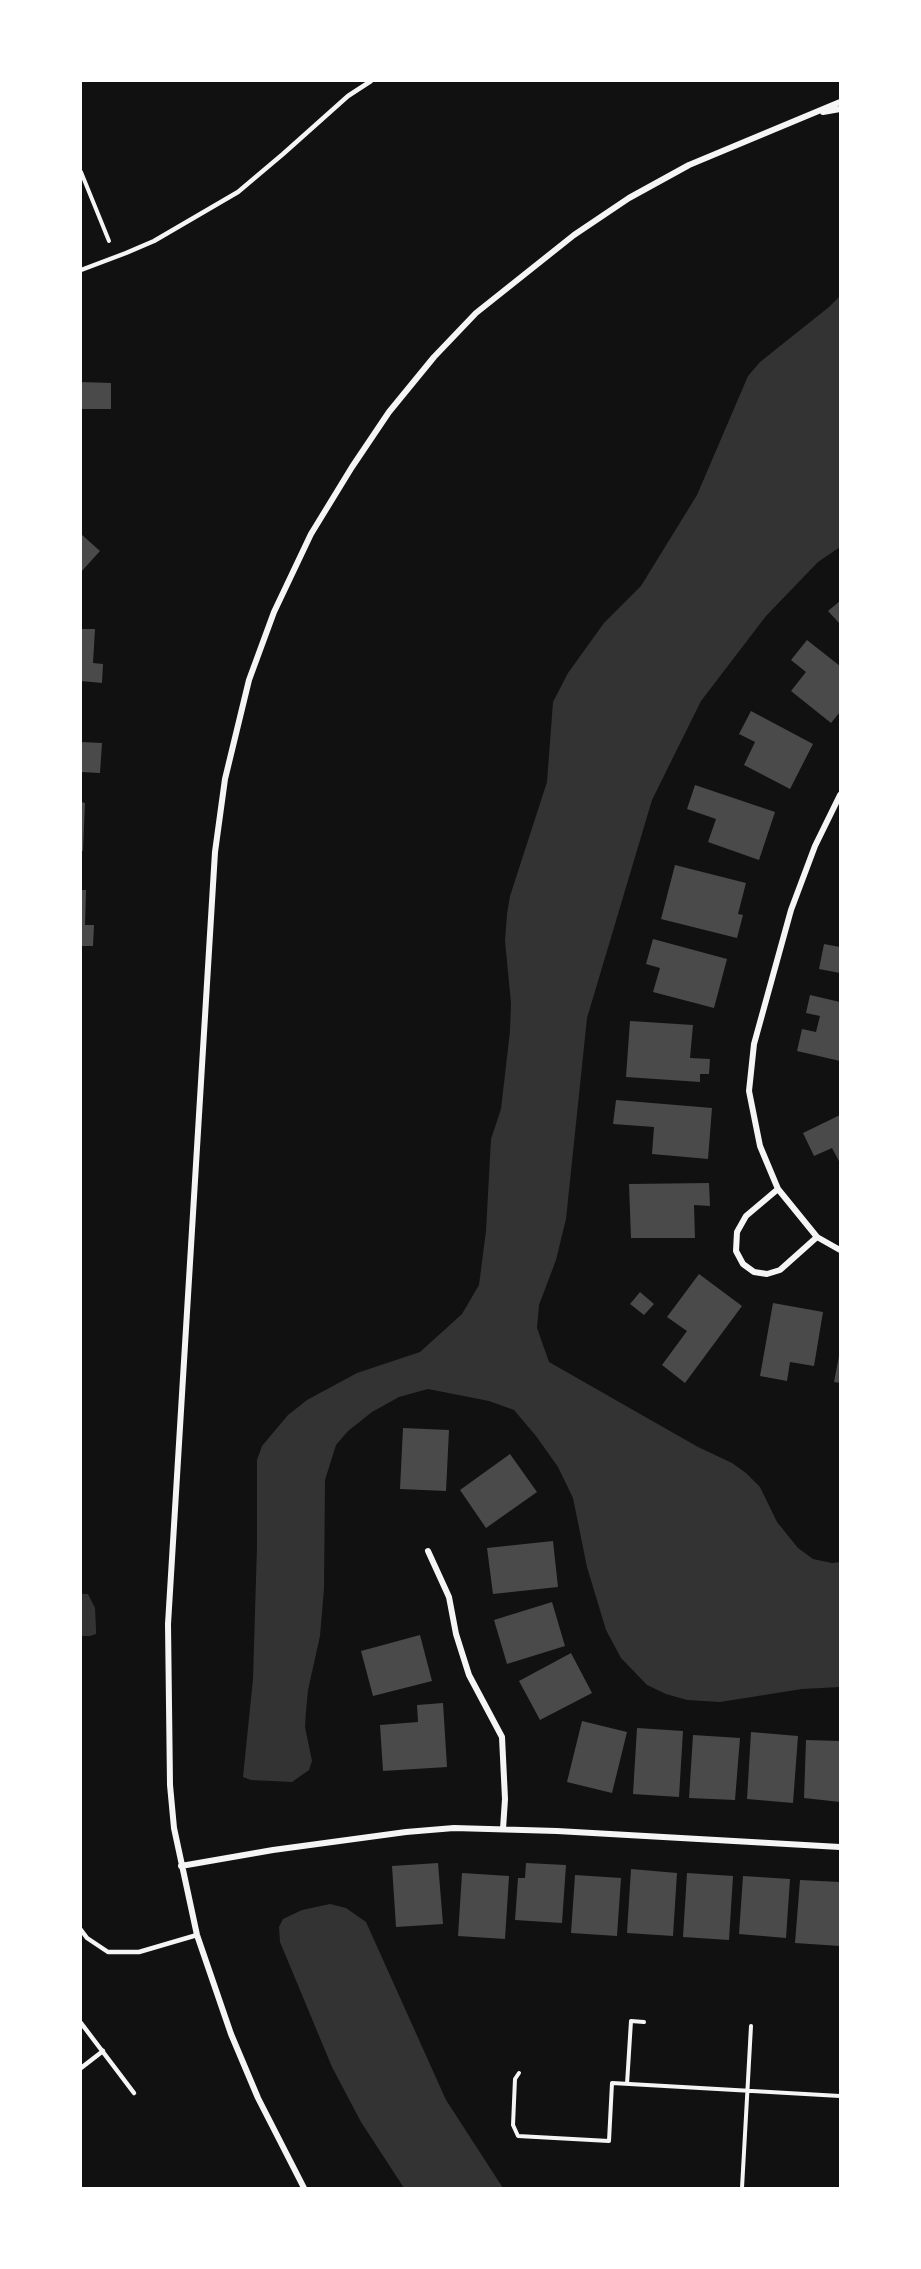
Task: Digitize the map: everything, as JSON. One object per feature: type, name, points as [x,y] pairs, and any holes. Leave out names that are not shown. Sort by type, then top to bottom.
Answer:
[{"type":"street","points":[[304,2188],[258,2098],[231,2034],[197,1935],[174,1828],[170,1785],[168,1624],[215,852],[225,779],[249,680],[274,612],[311,534],[351,466],[389,412],[434,357],[476,313],[574,235],[629,198],[690,165],[840,102]]},
{"type":"street","points":[[816,112],[840,109]]},
{"type":"street","points":[[840,795],[815,846],[791,910],[754,1044],[749,1091],[760,1146],[778,1189],[817,1237],[840,1250]]},
{"type":"street","points":[[778,1189],[746,1216],[737,1232],[736,1251],[743,1264],[754,1272],[767,1274],[780,1270],[817,1237]]},
{"type":"street","points":[[428,1551],[449,1597],[456,1634],[469,1675],[502,1737],[505,1799],[503,1829]]},
{"type":"street","points":[[181,1866],[273,1850],[406,1832],[454,1828],[840,1847]]},
{"type":"lane","points":[[81,270],[154,241],[238,192],[348,96],[371,81]]},
{"type":"lane","points":[[81,1930],[87,1938],[108,1952],[139,1952],[197,1935]]},
{"type":"lane","points":[[81,2023],[134,2093]]},
{"type":"lane","points":[[81,2068],[103,2051]]},
{"type":"path","points":[[81,172],[109,241]]},
{"type":"path","points":[[627,2084],[631,2021],[644,2022]]},
{"type":"path","points":[[742,2188],[752,2026]]},
{"type":"path","points":[[519,2073],[515,2079],[513,2125],[518,2136],[609,2141],[612,2083],[840,2096]]},
{"type":"shaded area","points":[[840,296],[840,547],[818,562],[766,616],[701,701],[652,800],[587,1018],[566,1219],[556,1260],[539,1305],[537,1328],[549,1362],[698,1447],[732,1463],[760,1487],[777,1522],[798,1548],[813,1559],[832,1563],[840,1562],[840,1687],[802,1689],[720,1702],[687,1700],[647,1685],[621,1658],[606,1630],[587,1567],[573,1498],[558,1467],[536,1436],[514,1410],[489,1401],[428,1389],[399,1397],[372,1412],[348,1431],[336,1445],[325,1480],[324,1589],[320,1636],[308,1690],[306,1711],[305,1727],[312,1761],[309,1770],[292,1782],[251,1780],[243,1777],[253,1679],[257,1460],[262,1446],[288,1415],[307,1400],[357,1373],[420,1352],[462,1314],[479,1285],[486,1231],[491,1139],[501,1109],[510,1031],[511,1003],[505,941],[507,914],[510,896],[547,782],[553,702],[568,673],[604,623],[641,586],[697,495],[748,376],[760,362]]},
{"type":"shaded area","points":[[81,1594],[88,1594],[95,1608],[96,1634],[90,1636],[81,1636]]},
{"type":"shaded area","points":[[330,1904],[346,1908],[366,1922],[446,2100],[503,2188],[404,2188],[361,2122],[332,2067],[280,1942],[279,1927],[283,1919],[302,1910]]},
{"type":"building","points":[[81,382],[111,383],[111,409],[81,409]]},
{"type":"building","points":[[81,534],[100,551],[81,572]]},
{"type":"building","points":[[840,601],[840,624],[828,611]]},
{"type":"building","points":[[81,629],[95,629],[93,663],[103,664],[102,683],[81,681]]},
{"type":"building","points":[[807,640],[840,666],[840,712],[831,723],[791,691],[806,672],[791,660]]},
{"type":"building","points":[[751,711],[813,744],[790,789],[744,765],[755,742],[739,734]]},
{"type":"building","points":[[81,742],[102,743],[100,773],[81,772]]},
{"type":"building","points":[[695,785],[775,812],[759,860],[708,842],[716,819],[687,809]]},
{"type":"building","points":[[81,802],[85,803],[83,851],[81,851]]},
{"type":"building","points":[[675,865],[746,883],[738,914],[743,915],[737,938],[661,919]]},
{"type":"building","points":[[81,890],[86,890],[85,925],[94,925],[93,946],[81,946]]},
{"type":"building","points":[[653,939],[727,959],[714,1008],[653,992],[660,968],[646,964]]},
{"type":"building","points":[[824,944],[840,947],[840,973],[819,969]]},
{"type":"building","points":[[810,995],[840,1002],[840,1061],[797,1051],[802,1029],[816,1032],[820,1016],[806,1013]]},
{"type":"building","points":[[630,1021],[693,1025],[690,1058],[710,1059],[709,1074],[700,1074],[700,1082],[626,1077]]},
{"type":"building","points":[[616,1100],[712,1108],[708,1159],[652,1154],[654,1127],[613,1124]]},
{"type":"building","points":[[840,1115],[840,1163],[832,1148],[814,1156],[803,1133]]},
{"type":"building","points":[[709,1183],[710,1206],[694,1205],[695,1238],[631,1238],[629,1184]]},
{"type":"building","points":[[699,1274],[742,1306],[685,1383],[662,1365],[687,1331],[667,1317]]},
{"type":"building","points":[[640,1292],[654,1304],[644,1315],[630,1304]]},
{"type":"building","points":[[773,1303],[823,1312],[814,1366],[790,1362],[787,1381],[760,1376]]},
{"type":"building","points":[[840,1356],[840,1383],[834,1382]]},
{"type":"building","points":[[403,1428],[449,1430],[446,1491],[400,1489]]},
{"type":"building","points":[[510,1454],[537,1492],[486,1528],[460,1490]]},
{"type":"building","points":[[553,1541],[558,1587],[493,1594],[487,1548]]},
{"type":"building","points":[[552,1602],[565,1646],[507,1664],[494,1620]]},
{"type":"building","points":[[420,1635],[432,1681],[373,1696],[361,1651]]},
{"type":"building","points":[[571,1653],[592,1693],[540,1720],[519,1681]]},
{"type":"building","points":[[443,1703],[447,1767],[383,1771],[380,1725],[418,1722],[417,1705]]},
{"type":"building","points":[[582,1721],[627,1732],[612,1793],[567,1782]]},
{"type":"building","points":[[637,1728],[683,1731],[679,1797],[633,1794]]},
{"type":"building","points":[[751,1732],[798,1736],[793,1803],[747,1799]]},
{"type":"building","points":[[693,1735],[740,1738],[735,1800],[689,1798]]},
{"type":"building","points":[[806,1740],[840,1741],[840,1802],[804,1798]]},
{"type":"building","points":[[438,1863],[443,1924],[396,1927],[392,1866]]},
{"type":"building","points":[[526,1863],[566,1865],[562,1923],[515,1920],[518,1878],[525,1878]]},
{"type":"building","points":[[631,1869],[677,1873],[673,1936],[627,1933]]},
{"type":"building","points":[[462,1873],[509,1876],[505,1939],[458,1936]]},
{"type":"building","points":[[687,1873],[733,1876],[729,1940],[683,1937]]},
{"type":"building","points":[[575,1875],[621,1878],[617,1936],[571,1933]]},
{"type":"building","points":[[743,1876],[790,1879],[786,1938],[739,1934]]},
{"type":"building","points":[[800,1880],[840,1882],[840,1946],[795,1943]]}]
